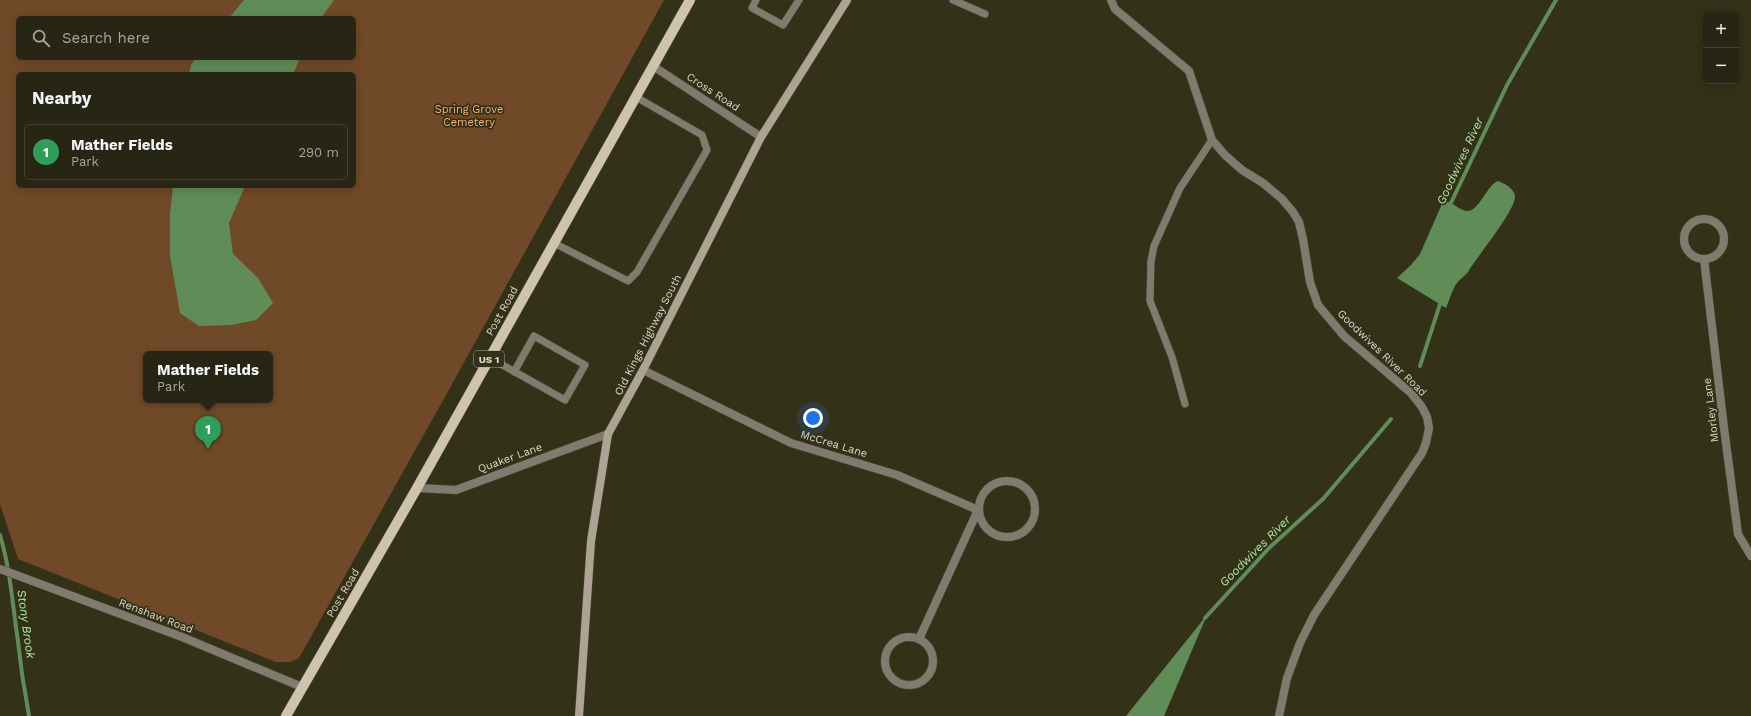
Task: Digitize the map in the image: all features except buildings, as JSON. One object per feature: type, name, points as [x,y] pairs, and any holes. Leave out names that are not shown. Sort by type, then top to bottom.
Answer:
[{"type":"main road","name":"Post Road","points":[[286,716],[417,488],[690,0]]},
{"type":"street","name":"Old Kings Highway South","points":[[578,716],[592,541],[608,434],[643,370],[760,136],[847,0]]},
{"type":"street","name":"Goodwives River Road","points":[[1111,0],[1115,9],[1189,71],[1212,140],[1225,155],[1242,170],[1263,183],[1282,199],[1299,222],[1310,282],[1318,305],[1344,336],[1411,393],[1422,407],[1427,417],[1429,428],[1422,453],[1314,615],[1300,643],[1287,678],[1279,716]]},
{"type":"street","name":"Cross Road","points":[[653,66],[760,136]]},
{"type":"street","points":[[1707,220],[1713,222],[1722,231],[1723,243],[1716,254],[1704,259],[1692,255],[1687,250],[1684,238],[1689,226],[1694,222],[1707,220]]},
{"type":"street","name":"Morley Lane","points":[[1704,259],[1738,534],[1751,556]]},
{"type":"street","name":"McCrea Lane","points":[[643,370],[791,443],[897,475],[978,510]]},
{"type":"street","name":"Quaker Lane","points":[[417,488],[456,490],[608,434]]},
{"type":"street","points":[[919,639],[978,510],[980,499],[986,489],[995,483],[1006,480],[1017,482],[1026,488],[1033,497],[1035,508],[1034,519],[1028,528],[1012,537],[997,535],[987,529],[981,520],[978,510]]},
{"type":"street","name":"Renshaw Road","points":[[0,569],[182,637],[302,687]]},
{"type":"street","points":[[909,636],[919,639],[927,644],[932,652],[934,662],[932,671],[926,679],[918,684],[908,686],[899,684],[891,678],[886,670],[884,661],[886,651],[900,638],[909,636]]},
{"type":"lane","points":[[756,0],[752,8],[783,25],[798,0]]},
{"type":"lane","points":[[953,0],[985,14]]},
{"type":"lane","points":[[554,243],[628,281],[637,272],[707,150],[702,135],[636,97]]},
{"type":"lane","points":[[1185,404],[1172,357],[1150,301],[1151,261],[1154,246],[1180,188],[1212,140]]},
{"type":"lane","points":[[490,358],[514,372],[565,400],[585,365],[534,336],[514,372]]},
{"type":"green space","name":"Spring Grove Cemetery","points":[[0,0],[664,0],[299,658],[290,662],[276,662],[18,559],[0,504]]},
{"type":"shaded area","points":[[244,0],[334,0],[322,16],[231,16]]},
{"type":"shaded area","points":[[195,60],[299,60],[294,72],[189,72],[191,65]]},
{"type":"shaded area","points":[[1498,181],[1506,185],[1515,194],[1513,204],[1509,213],[1468,272],[1456,284],[1446,308],[1397,278],[1420,254],[1442,204],[1446,201],[1463,210],[1468,211],[1473,209],[1493,184]]},
{"type":"shaded area","points":[[173,188],[244,188],[229,223],[233,254],[258,278],[273,303],[256,320],[231,325],[199,326],[180,313],[170,256],[170,214]]},
{"type":"shaded area","points":[[1207,615],[1164,716],[1126,716]]},
{"type":"waterway","name":"Goodwives River","points":[[1449,207],[1507,85],[1556,0]]},
{"type":"waterway","name":"Goodwives River","points":[[1420,366],[1441,301]]},
{"type":"waterway","name":"Goodwives River","points":[[1205,618],[1269,548],[1323,499],[1391,419]]},
{"type":"waterway","name":"Stony Brook","points":[[0,535],[12,596],[29,716]]},
{"type":"place","name":"Mather Fields","points":[[208,449]]}]
